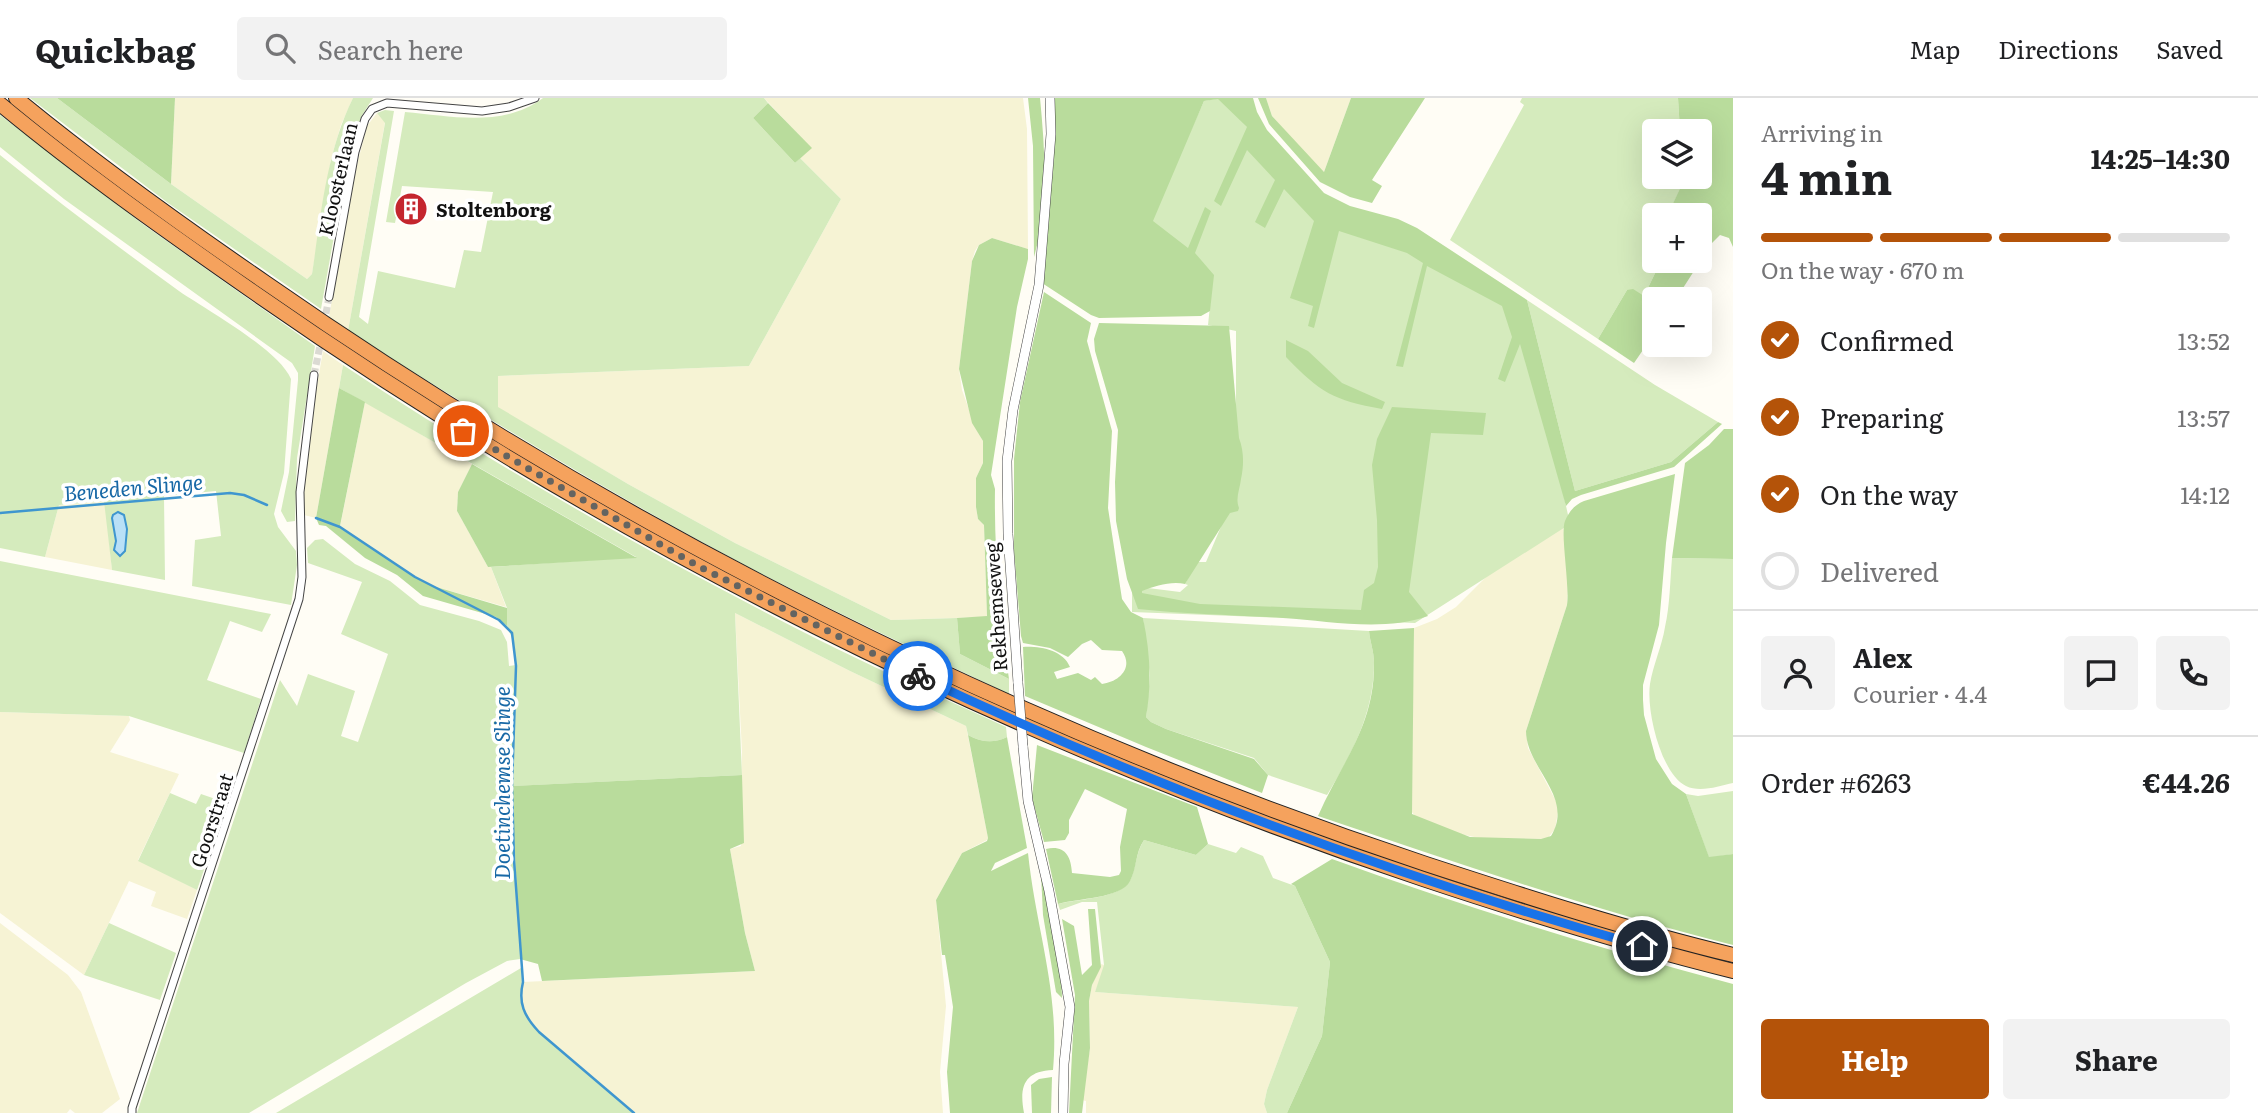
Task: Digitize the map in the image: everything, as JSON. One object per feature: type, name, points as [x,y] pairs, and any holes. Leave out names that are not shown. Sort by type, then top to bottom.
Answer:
[{"type":"highway","points":[[16,98],[151,203],[315,317],[471,418],[712,558],[820,612],[999,697],[1152,763],[1247,800],[1507,891],[1733,955]]},
{"type":"highway","points":[[0,104],[143,215],[334,348],[404,393],[588,505],[700,567],[812,624],[995,712],[1240,814],[1359,858],[1500,904],[1733,971]]},
{"type":"street","name":"Kloosterlaan","points":[[329,297],[355,152],[365,119],[372,108],[387,103],[482,111],[509,107],[535,98]]},
{"type":"street","name":"Rekhemseweg","points":[[1050,98],[1051,134],[1039,285],[1013,410],[1007,461],[1008,534],[1028,801],[1049,891],[1070,1007],[1064,1064],[1063,1113]]},
{"type":"street","name":"Goorstraat","points":[[132,1113],[299,599],[302,577],[299,534],[303,456],[314,375]]},
{"type":"shaded area","points":[[175,98],[353,98],[341,125],[331,159],[312,274],[307,279],[171,184]]},
{"type":"shaded area","points":[[764,98],[1023,98],[1027,129],[1028,249],[992,238],[979,245],[975,251],[959,369],[962,390],[983,441],[983,463],[976,478],[976,507],[978,519],[984,525],[987,617],[891,620],[735,543],[498,408],[498,376],[749,366],[841,199],[800,158],[811,148]]},
{"type":"shaded area","points":[[1266,98],[1351,98],[1324,172],[1272,116]]},
{"type":"shaded area","points":[[377,113],[385,122],[348,331],[329,317],[346,214],[359,157],[367,126]]},
{"type":"shaded area","points":[[323,351],[343,365],[316,518],[304,515],[303,511],[307,443]]},
{"type":"shaded area","points":[[365,402],[472,464],[458,492],[457,511],[488,567],[491,567],[506,607],[433,586],[340,527]]},
{"type":"shaded area","points":[[105,501],[112,570],[45,557],[59,505]]},
{"type":"shaded area","points":[[1563,523],[1567,605],[1526,731],[1528,748],[1556,801],[1558,812],[1555,829],[1547,839],[1479,838],[1460,834],[1416,817],[1411,811],[1414,628],[1437,619],[1456,607],[1496,567]]},
{"type":"shaded area","points":[[735,613],[966,726],[988,838],[962,853],[936,900],[946,1006],[940,1072],[943,1113],[635,1113],[539,1032],[523,1010],[520,995],[523,982],[755,971],[745,933],[730,849],[741,846],[742,752]]},
{"type":"shaded area","points":[[0,712],[129,716],[130,720],[110,752],[179,774],[138,860],[197,890],[187,919],[151,906],[156,892],[129,881],[84,975],[0,913]]},
{"type":"shaded area","points":[[0,923],[68,975],[81,992],[120,1099],[102,1113],[75,1113],[70,1109],[67,1113],[0,1113]]},
{"type":"shaded area","points":[[1101,964],[1104,965],[1104,970],[1095,992],[1298,1007],[1267,1090],[1264,1104],[1267,1113],[1086,1113],[1086,1101],[1082,1100],[1090,1048],[1089,1001]]},
{"type":"green space","points":[[30,98],[57,98],[171,184],[307,279],[312,274],[336,140],[353,98],[373,98],[361,117],[347,163],[321,309],[168,203]]},
{"type":"green space","points":[[57,98],[175,98],[171,184]]},
{"type":"green space","points":[[543,98],[764,98],[768,103],[753,118],[795,163],[800,158],[841,199],[749,366],[498,376],[498,407],[735,543],[891,620],[957,618],[960,654],[1009,679],[1009,694],[819,603],[704,543],[549,455],[348,331],[385,123],[377,113],[394,111],[359,317],[368,324],[378,271],[455,288],[464,250],[481,252],[493,192],[402,186],[395,223],[386,222],[405,112],[494,117],[527,107]]},
{"type":"green space","points":[[1028,98],[1040,98],[1044,158],[1042,218],[1034,257],[1033,146]]},
{"type":"green space","points":[[1053,98],[1253,98],[1267,130],[1324,193],[1350,206],[1398,219],[1417,228],[1527,300],[1575,491],[1671,462],[1718,422],[1722,424],[1674,467],[1581,495],[1566,506],[1520,344],[1505,382],[1498,379],[1512,337],[1502,306],[1427,266],[1403,367],[1396,366],[1423,263],[1407,253],[1339,231],[1314,328],[1308,326],[1313,306],[1290,298],[1314,221],[1284,189],[1265,228],[1255,222],[1275,180],[1247,150],[1221,206],[1214,201],[1247,127],[1218,99],[1204,101],[1153,221],[1188,248],[1205,207],[1211,211],[1195,253],[1214,275],[1210,311],[1201,316],[1099,318],[1091,315],[1042,283],[1054,157]]},
{"type":"green space","points":[[1221,98],[1316,203],[1523,311],[1570,524],[1415,623],[1132,612],[1132,586],[1180,592],[1188,585],[1185,584],[1197,562],[1206,562],[1231,503],[1236,456],[1236,331],[1208,325],[1213,277],[1149,224],[1204,101]]},
{"type":"green space","points":[[1258,98],[1266,98],[1272,116],[1324,172],[1351,98],[1425,98],[1372,180],[1382,186],[1372,203],[1350,197],[1320,182],[1269,124]]},
{"type":"green space","points":[[1522,98],[1678,98],[1679,119],[1642,119],[1642,189],[1680,189],[1674,203],[1642,203],[1642,273],[1655,273],[1648,287],[1642,287],[1642,295],[1627,290],[1598,339],[1450,240],[1524,105],[1520,102]]},
{"type":"green space","points":[[1678,98],[1733,98],[1733,247],[1729,238],[1720,235],[1712,243],[1712,203],[1673,203],[1680,189],[1712,189],[1712,119],[1679,119]]},
{"type":"green space","points":[[768,103],[812,148],[795,163],[753,118]]},
{"type":"green space","points":[[0,115],[144,225],[315,346],[297,458],[295,521],[287,522],[281,511],[289,472],[298,380],[298,373],[292,363],[64,199],[0,147]]},
{"type":"green space","points":[[0,155],[179,291],[257,343],[284,367],[291,379],[284,473],[274,514],[278,527],[296,551],[297,565],[291,605],[192,586],[195,540],[221,536],[216,491],[164,496],[165,580],[112,570],[104,501],[59,505],[45,557],[0,548]]},
{"type":"green space","points":[[992,238],[1028,249],[991,475],[995,489],[998,585],[1009,679],[960,654],[957,618],[987,616],[984,525],[978,519],[976,507],[976,478],[983,463],[983,441],[972,423],[959,369],[972,261],[979,245]]},
{"type":"green space","points":[[1655,273],[1693,273],[1684,287],[1648,287]]},
{"type":"green space","points":[[1633,289],[1642,295],[1642,351],[1634,363],[1598,339],[1627,290]]},
{"type":"green space","points":[[1044,292],[1091,323],[1087,341],[1112,431],[1108,508],[1122,599],[1131,612],[1143,618],[1147,643],[1150,679],[1146,717],[1166,729],[1254,759],[1268,775],[1262,793],[1025,696],[1023,647],[1043,648],[1057,653],[1067,661],[1070,667],[1054,672],[1057,679],[1078,673],[1091,680],[1095,677],[1102,684],[1108,683],[1123,673],[1126,663],[1122,651],[1102,650],[1091,640],[1082,644],[1068,657],[1050,648],[1023,643],[1021,636],[1014,550],[1014,459],[1020,402]]},
{"type":"green space","points":[[1527,300],[1655,385],[1718,422],[1671,462],[1575,491]]},
{"type":"green space","points":[[1099,323],[1229,326],[1243,458],[1239,508],[1238,511],[1230,513],[1185,584],[1163,584],[1142,593],[1200,604],[1361,610],[1364,590],[1374,583],[1378,567],[1372,465],[1377,439],[1392,407],[1486,413],[1483,435],[1431,433],[1409,592],[1428,616],[1393,623],[1356,624],[1138,609],[1127,579],[1116,521],[1118,430],[1095,351],[1094,339]]},
{"type":"green space","points":[[1286,340],[1308,351],[1342,383],[1385,402],[1382,409],[1339,398],[1319,387],[1286,357]]},
{"type":"green space","points":[[343,365],[457,438],[633,541],[837,649],[1006,727],[1007,737],[982,741],[968,735],[966,726],[735,613],[742,775],[513,786],[520,959],[507,961],[466,983],[249,1113],[137,1113],[280,680],[297,706],[308,674],[355,691],[341,736],[358,742],[388,654],[341,634],[362,582],[308,563],[307,548],[315,540],[323,539],[355,564],[390,581],[420,605],[479,621],[501,630],[507,642],[509,666],[516,665],[514,643],[507,626],[507,608],[491,567],[636,557],[339,388]]},
{"type":"green space","points":[[339,388],[365,402],[340,526],[342,529],[433,586],[507,608],[507,626],[496,617],[423,596],[397,575],[365,558],[326,526],[319,525],[316,518]]},
{"type":"green space","points":[[1724,429],[1733,429],[1733,559],[1672,558],[1685,463],[1709,445]]},
{"type":"green space","points":[[472,464],[637,558],[488,567],[457,511],[458,492]]},
{"type":"green space","points":[[1675,474],[1659,625],[1643,685],[1644,715],[1656,759],[1672,784],[1686,794],[1709,857],[1733,854],[1733,945],[1576,901],[1318,816],[1355,743],[1369,706],[1374,663],[1369,631],[1414,628],[1412,814],[1470,837],[1541,839],[1551,836],[1557,822],[1554,795],[1533,758],[1526,731],[1567,605],[1565,521],[1572,509],[1584,501]]},
{"type":"green space","points":[[1672,558],[1733,559],[1733,783],[1697,789],[1686,786],[1669,769],[1657,740],[1649,695],[1667,619]]},
{"type":"green space","points":[[0,561],[271,614],[262,632],[230,621],[207,680],[261,699],[244,753],[129,716],[0,712]]},
{"type":"green space","points":[[1143,618],[1369,631],[1374,663],[1366,716],[1353,748],[1327,795],[1268,775],[1254,758],[1151,722],[1146,717],[1150,676]]},
{"type":"green space","points":[[968,735],[987,741],[1007,737],[1027,848],[995,863],[991,871],[1028,853],[1050,987],[1053,1070],[1036,1073],[1026,1082],[1022,1095],[1024,1113],[950,1113],[947,1072],[953,1007],[945,955],[942,955],[936,900],[962,853],[988,838]]},
{"type":"green space","points":[[1037,745],[1197,807],[1208,844],[1196,855],[1144,840],[1130,881],[1125,887],[1108,895],[1058,904],[1046,849],[1062,850],[1068,856],[1072,873],[1110,877],[1119,875],[1120,847],[1127,809],[1085,789],[1069,820],[1069,833],[1065,840],[1044,842],[1032,798]]},
{"type":"green space","points":[[742,775],[744,843],[730,849],[745,933],[755,971],[542,981],[538,964],[520,959],[512,786]]},
{"type":"green space","points":[[1733,791],[1733,854],[1709,858],[1686,794],[1698,796]]},
{"type":"green space","points":[[170,793],[196,804],[201,794],[227,803],[197,890],[138,861]]},
{"type":"green space","points":[[1144,840],[1196,855],[1208,844],[1236,853],[1241,847],[1263,856],[1273,878],[1295,886],[1330,962],[1322,1036],[1287,1113],[1267,1113],[1264,1104],[1298,1007],[1095,992],[1104,965],[1097,902],[1082,902],[1060,910],[1058,904],[1100,897],[1120,890],[1132,876]]},
{"type":"green space","points":[[1332,859],[1531,926],[1733,984],[1733,1113],[1287,1113],[1322,1036],[1330,962],[1295,886],[1291,884]]},
{"type":"green space","points":[[1041,874],[1061,971],[1062,998],[1056,992],[1043,915]]},
{"type":"green space","points":[[1088,909],[1095,909],[1101,967],[1092,985],[1089,1001],[1090,1048],[1082,1113],[1069,1113],[1075,995],[1062,919],[1074,926],[1082,975],[1092,965]]},
{"type":"green space","points":[[109,923],[176,953],[160,1000],[84,975]]},
{"type":"green space","points":[[521,968],[522,1007],[531,1022],[539,1032],[635,1113],[276,1113]]},
{"type":"green space","points":[[1052,1077],[1051,1113],[1032,1113],[1031,1085],[1039,1079]]},
{"type":"water","points":[[118,512],[124,515],[127,529],[125,551],[120,556],[114,550],[116,541],[112,518]]},
{"type":"waterway","name":"Beneden Slinge","points":[[0,513],[230,493],[244,495],[267,505]]},
{"type":"waterway","name":"Doetinchemse Slinge","points":[[316,518],[340,527],[415,577],[499,620],[512,633],[516,666],[512,786],[522,1003],[526,1015],[539,1032],[634,1113]]},
{"type":"tunnel","points":[[324,324],[329,297]]},
{"type":"tunnel","points":[[314,375],[322,336]]},
{"type":"way so far","points":[[463,431],[700,567],[918,676]]},
{"type":"place","name":"Stoltenborg","points":[[411,209]]},
{"type":"route","points":[[918,676],[995,712],[1240,814],[1359,858],[1642,946]]}]
